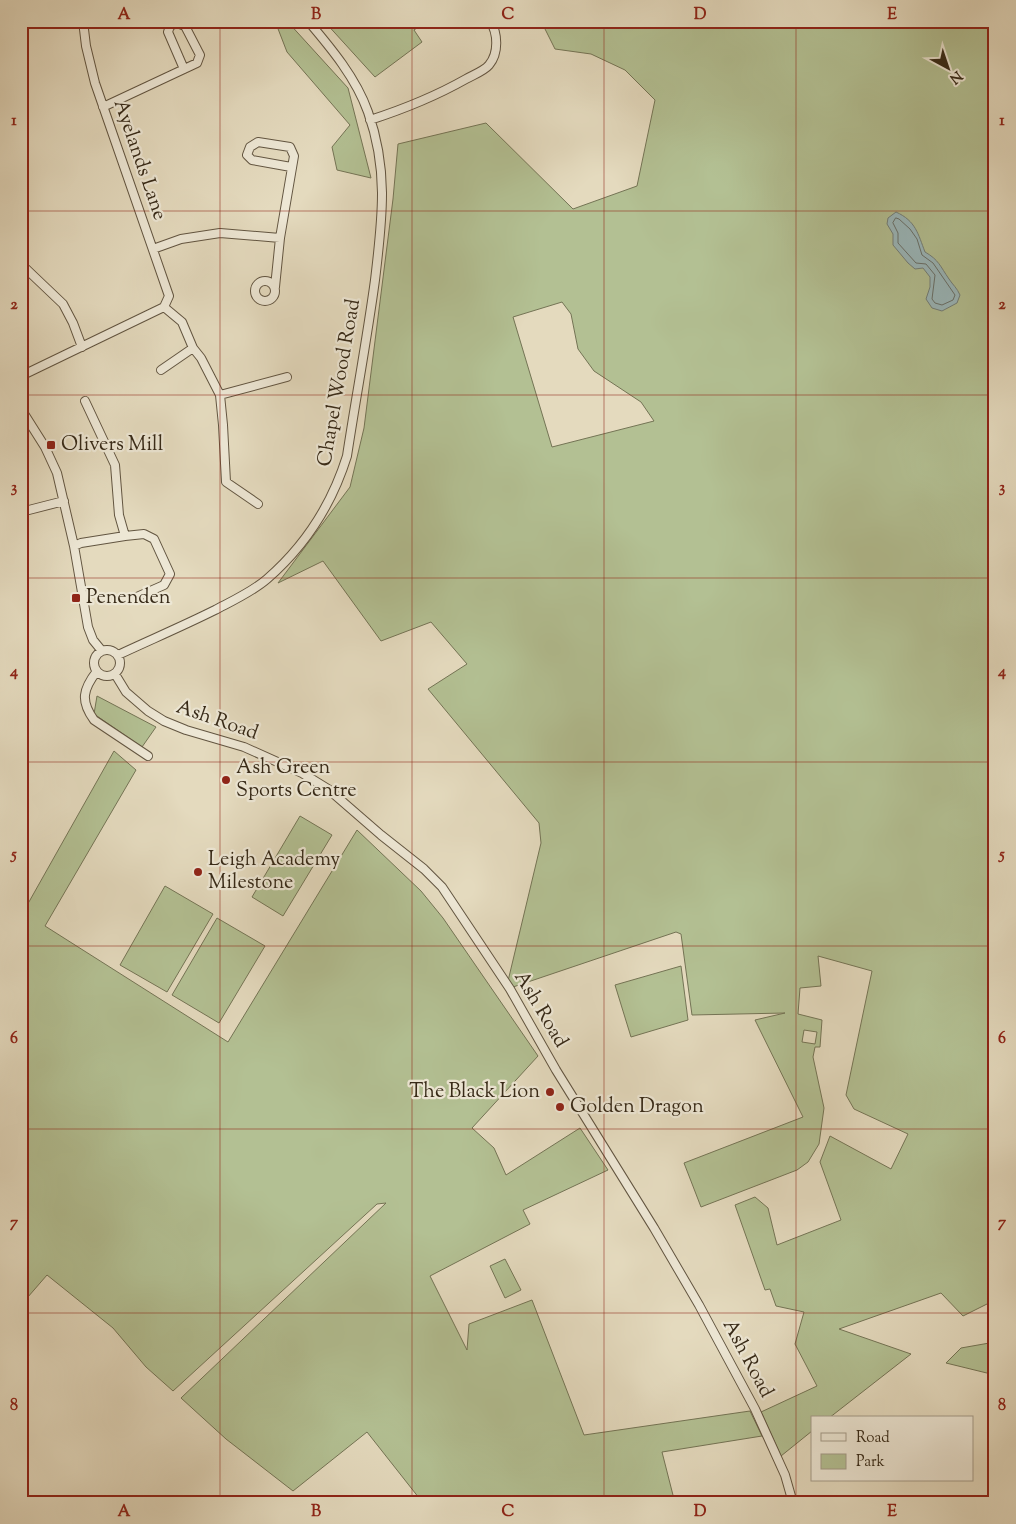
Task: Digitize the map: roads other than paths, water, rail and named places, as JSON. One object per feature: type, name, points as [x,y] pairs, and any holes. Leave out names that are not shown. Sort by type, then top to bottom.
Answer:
[{"type":"street","name":"Ayelands Lane","points":[[82,21],[92,73],[169,296],[164,307]]},
{"type":"street","name":"Chapel Wood Road","points":[[118,655],[220,607],[267,580],[313,528],[340,480],[347,456],[371,308],[383,202],[380,158],[370,120],[358,90],[342,63],[308,21]]},
{"type":"street","points":[[370,120],[395,112],[451,88],[489,65],[496,49],[497,41],[496,29],[490,21]]},
{"type":"street","points":[[103,107],[197,63],[200,55],[185,26],[177,23],[170,26],[168,32],[184,69]]},
{"type":"street","points":[[275,287],[280,238],[294,156],[290,147],[258,142],[250,147],[247,155],[252,160],[291,167]]},
{"type":"street","points":[[153,249],[180,238],[220,233],[280,238]]},
{"type":"street","points":[[21,264],[63,304],[74,323],[82,347]]},
{"type":"street","points":[[21,376],[164,307],[182,322],[193,348],[201,358],[220,395],[224,424],[226,482],[258,504]]},
{"type":"street","points":[[161,370],[193,348]]},
{"type":"street","points":[[220,395],[288,377]]},
{"type":"street","points":[[85,400],[116,465],[119,515],[125,536]]},
{"type":"street","points":[[21,409],[45,447],[57,473],[74,546],[88,626],[93,640],[102,651]]},
{"type":"street","points":[[21,512],[64,501]]},
{"type":"street","points":[[74,546],[81,543],[144,534],[154,538],[170,574],[164,585],[130,600]]},
{"type":"street","points":[[97,671],[106,676],[115,674],[120,665],[118,655],[110,650],[102,651],[96,656],[97,671],[86,688],[84,700],[87,712],[94,720],[148,756]]},
{"type":"street","name":"Ash Road","points":[[115,674],[126,692],[148,711],[164,720],[186,730],[244,747],[302,773],[328,789],[442,886],[510,989],[543,1048],[699,1305],[755,1409],[785,1475],[793,1503]]},
{"type":"water","points":[[896,212],[912,224],[925,252],[936,261],[958,290],[960,295],[957,303],[942,311],[932,308],[926,299],[930,287],[930,277],[923,268],[915,269],[908,263],[893,245],[893,234],[887,224],[888,218]]},
{"type":"place","name":"Olivers Mill","points":[[51,445]]},
{"type":"place","name":"Penenden","points":[[76,598]]},
{"type":"place","name":"Ash Green Sports Centre","points":[[226,780]]},
{"type":"place","name":"Leigh Academy Milestone","points":[[198,872]]},
{"type":"place","name":"The Black Lion","points":[[550,1092]]},
{"type":"place","name":"Golden Dragon","points":[[560,1107]]}]
